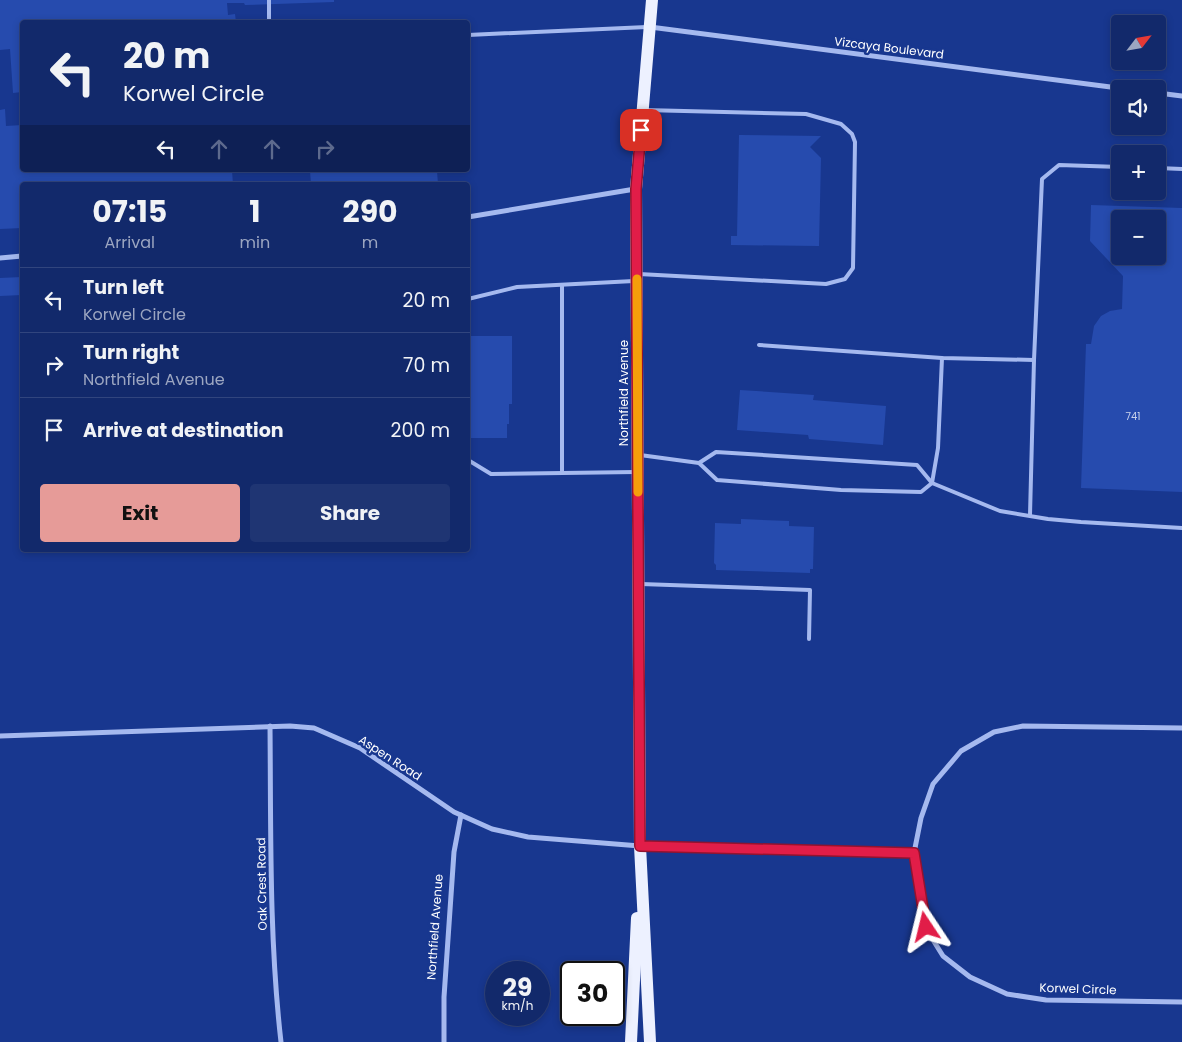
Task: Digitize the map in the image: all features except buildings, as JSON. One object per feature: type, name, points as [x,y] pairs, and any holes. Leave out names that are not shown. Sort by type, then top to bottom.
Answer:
[{"type":"main road","name":"Northfield Avenue","points":[[650,1042],[640,846],[636,189],[652,0]]},
{"type":"main road","name":"Northfield Avenue","points":[[631,1042],[640,846]]},
{"type":"street","name":"Vizcaya Boulevard","points":[[649,27],[1111,87]]},
{"type":"street","points":[[1166,94],[1182,96]]},
{"type":"street","points":[[470,217],[636,189]]},
{"type":"street","points":[[0,258],[20,256]]},
{"type":"street","name":"Aspen Road","points":[[0,736],[270,726],[314,728],[360,748],[454,812],[492,829],[528,838],[640,846]]},
{"type":"street","name":"Oak Crest Road","points":[[270,726],[271,880],[276,999],[281,1042]]},
{"type":"street","name":"Korwel Circle","points":[[1182,728],[1023,726],[994,732],[961,751],[933,784],[921,818],[914,853],[926,927],[943,956],[970,977],[1007,994],[1046,1000],[1182,1002]]},
{"type":"street","name":"Northfield Avenue","points":[[444,1042],[444,996],[454,852],[461,815]]},
{"type":"street","points":[[640,846],[914,853]]},
{"type":"lane","points":[[269,0],[269,20]]},
{"type":"lane","points":[[470,36],[649,27]]},
{"type":"lane","points":[[470,299],[517,287],[562,285],[637,277],[826,284],[845,279],[853,268],[855,142],[852,134],[841,124],[806,114],[643,110]]},
{"type":"lane","points":[[1030,515],[1034,360],[1042,179],[1059,165],[1111,167]]},
{"type":"lane","points":[[1166,168],[1182,169]]},
{"type":"lane","points":[[562,285],[562,473]]},
{"type":"lane","points":[[759,345],[942,358],[1034,360]]},
{"type":"lane","points":[[638,454],[700,463],[717,480],[841,490],[922,492],[932,483],[938,448],[942,358]]},
{"type":"lane","points":[[700,463],[716,452],[918,465],[932,483],[1000,511],[1081,522],[1182,528]]},
{"type":"lane","points":[[470,461],[492,474],[638,472]]},
{"type":"lane","points":[[638,584],[810,590],[809,639]]},
{"type":"slow traffic","points":[[637,279],[638,492]]},
{"type":"route","points":[[641,130],[636,189],[640,846],[914,853],[918,889],[926,927]]}]
